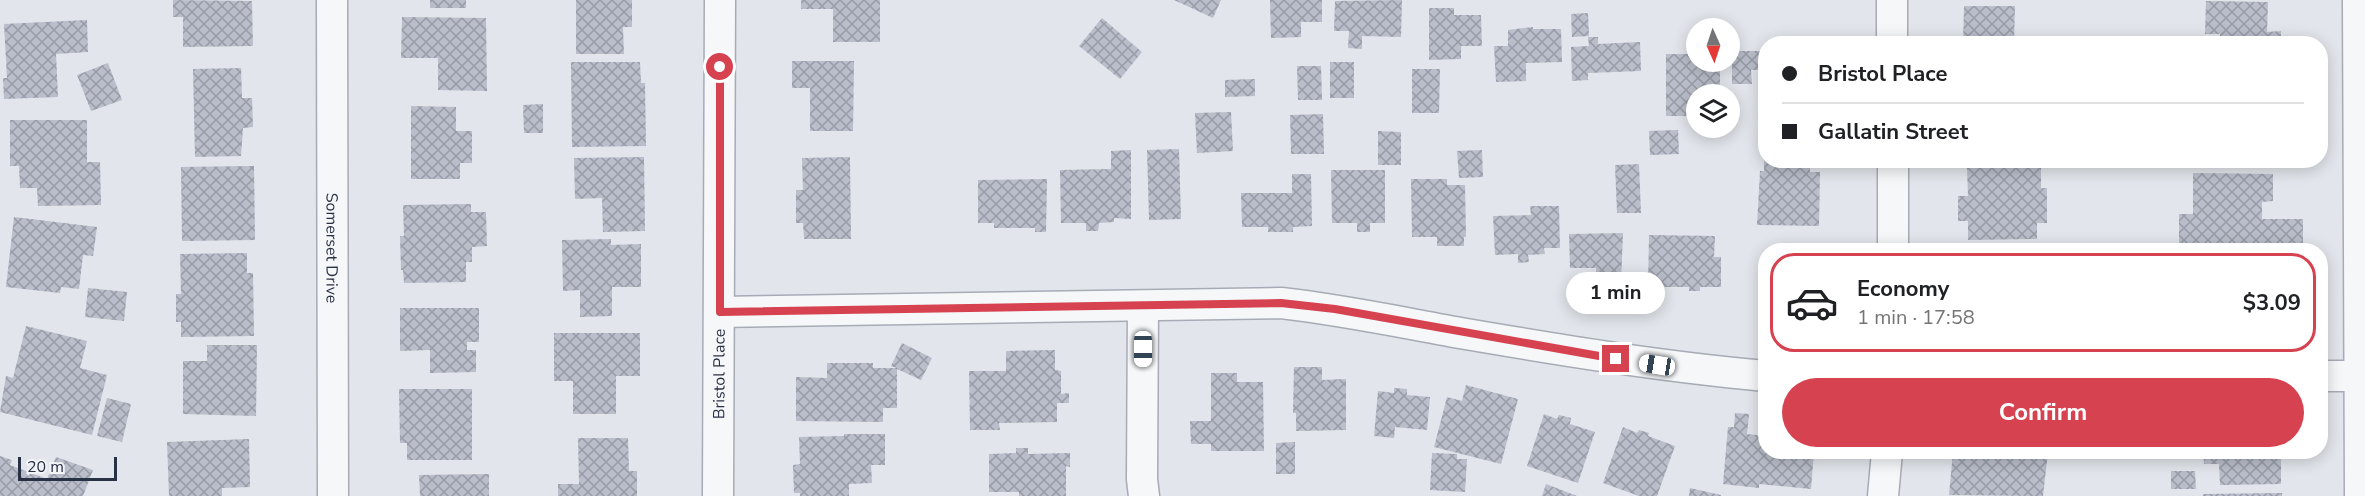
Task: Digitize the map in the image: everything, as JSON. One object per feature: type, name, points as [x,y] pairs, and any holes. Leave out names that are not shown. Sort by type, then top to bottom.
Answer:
[{"type":"street","name":"Somerset Drive","points":[[332,0],[333,496]]},
{"type":"street","name":"Bristol Place","points":[[718,496],[720,0]]},
{"type":"street","points":[[1892,0],[1892,36]]},
{"type":"street","points":[[2358,0],[2363,376],[2360,496]]},
{"type":"street","points":[[1893,168],[1893,243]]},
{"type":"street","points":[[720,312],[1143,306],[1242,302],[1335,309],[1585,354],[1678,368],[1758,375]]},
{"type":"street","points":[[1143,306],[1142,479],[1144,496]]},
{"type":"street","points":[[2328,376],[2363,376]]},
{"type":"street","points":[[1883,496],[1886,459]]},
{"type":"building","points":[[173,0],[252,1],[253,46],[183,47],[183,17],[173,17]]},
{"type":"building","points":[[430,0],[466,0],[466,8],[430,8]]},
{"type":"building","points":[[576,0],[632,0],[632,27],[623,27],[624,54],[576,54]]},
{"type":"building","points":[[801,0],[880,0],[880,42],[833,42],[833,9],[801,9]]},
{"type":"building","points":[[1174,0],[1221,0],[1213,18]]},
{"type":"building","points":[[1270,0],[1322,0],[1322,22],[1301,22],[1301,37],[1271,38]]},
{"type":"building","points":[[1402,0],[1401,37],[1362,36],[1362,49],[1348,48],[1349,31],[1334,31],[1335,1]]},
{"type":"building","points":[[2206,1],[2268,2],[2267,32],[2281,31],[2281,36],[2205,34]]},
{"type":"building","points":[[1964,6],[2015,6],[2014,36],[1963,36]]},
{"type":"building","points":[[1429,8],[1454,8],[1454,15],[1481,15],[1482,46],[1461,46],[1461,59],[1429,60]]},
{"type":"building","points":[[1588,13],[1589,36],[1572,37],[1571,14]]},
{"type":"building","points":[[402,17],[486,18],[487,91],[438,90],[438,58],[401,58]]},
{"type":"building","points":[[1102,18],[1142,52],[1120,79],[1079,46]]},
{"type":"building","points":[[87,20],[88,52],[56,54],[58,97],[4,99],[3,78],[7,78],[4,24]]},
{"type":"building","points":[[1533,27],[1533,29],[1561,29],[1562,62],[1526,63],[1526,81],[1496,82],[1494,46],[1508,46],[1508,30]]},
{"type":"building","points":[[1588,37],[1598,37],[1598,44],[1640,42],[1641,71],[1588,73],[1588,80],[1572,81],[1571,47],[1589,46]]},
{"type":"building","points":[[1740,51],[1758,51],[1758,70],[1751,70],[1752,84],[1732,84],[1732,72],[1740,72]]},
{"type":"building","points":[[1666,54],[1686,54],[1686,72],[1720,72],[1720,84],[1686,84],[1686,116],[1666,116]]},
{"type":"building","points":[[792,61],[854,61],[853,131],[810,131],[810,88],[792,88]]},
{"type":"building","points":[[571,62],[640,62],[641,83],[645,83],[646,146],[572,147]]},
{"type":"building","points":[[1330,62],[1354,62],[1354,98],[1330,98]]},
{"type":"building","points":[[108,63],[122,100],[91,111],[77,75]]},
{"type":"building","points":[[1297,66],[1321,66],[1322,100],[1298,100]]},
{"type":"building","points":[[241,68],[242,98],[252,98],[253,127],[243,128],[241,156],[195,157],[193,69]]},
{"type":"building","points":[[1412,69],[1440,69],[1439,113],[1412,113]]},
{"type":"building","points":[[1255,79],[1255,96],[1225,97],[1225,80]]},
{"type":"building","points":[[543,104],[543,133],[524,133],[523,105]]},
{"type":"building","points":[[411,106],[456,107],[456,131],[472,131],[472,163],[460,163],[460,179],[411,179]]},
{"type":"building","points":[[1231,112],[1233,151],[1197,153],[1195,113]]},
{"type":"building","points":[[1323,114],[1324,154],[1291,154],[1290,115]]},
{"type":"building","points":[[10,120],[87,120],[87,162],[100,162],[101,205],[38,206],[37,188],[20,188],[19,166],[10,166]]},
{"type":"building","points":[[1678,130],[1679,154],[1650,155],[1649,131]]},
{"type":"building","points":[[1378,131],[1401,132],[1401,165],[1378,165]]},
{"type":"building","points":[[1179,149],[1181,219],[1149,220],[1147,150]]},
{"type":"building","points":[[1131,150],[1131,219],[1114,218],[1114,222],[1099,223],[1098,231],[1086,231],[1086,223],[1061,223],[1060,170],[1111,169],[1111,151]]},
{"type":"building","points":[[1482,150],[1483,177],[1459,178],[1457,151]]},
{"type":"building","points":[[644,157],[645,231],[603,232],[602,198],[575,199],[574,158]]},
{"type":"building","points":[[850,157],[851,239],[804,239],[803,223],[796,223],[796,190],[803,190],[802,158]]},
{"type":"building","points":[[1639,164],[1641,213],[1617,213],[1615,165]]},
{"type":"building","points":[[254,166],[255,240],[182,241],[181,167]]},
{"type":"building","points":[[1764,168],[1810,168],[1810,172],[1820,172],[1819,226],[1757,225],[1760,171],[1764,171]]},
{"type":"building","points":[[1967,168],[2041,168],[2041,188],[2047,188],[2047,223],[2037,223],[2037,239],[1968,240],[1968,221],[1958,221],[1958,196],[1968,196]]},
{"type":"building","points":[[1331,170],[1385,170],[1385,223],[1370,223],[1370,232],[1357,232],[1357,223],[1332,223]]},
{"type":"building","points":[[2193,173],[2273,174],[2273,201],[2262,202],[2262,219],[2303,219],[2303,243],[2179,243],[2179,214],[2193,214]]},
{"type":"building","points":[[1292,174],[1311,174],[1312,226],[1293,227],[1293,232],[1268,232],[1268,227],[1242,227],[1241,193],[1292,193]]},
{"type":"building","points":[[1047,179],[1046,232],[1035,232],[1035,228],[994,228],[994,223],[978,223],[978,180]]},
{"type":"building","points":[[1411,179],[1447,179],[1447,185],[1465,185],[1466,237],[1464,237],[1464,246],[1437,246],[1437,237],[1412,237]]},
{"type":"building","points":[[471,204],[471,212],[486,212],[487,246],[472,247],[472,262],[466,262],[466,282],[404,283],[403,270],[401,270],[400,236],[404,236],[403,205]]},
{"type":"building","points":[[1530,206],[1559,206],[1560,248],[1544,248],[1545,254],[1528,255],[1529,262],[1518,263],[1518,254],[1495,255],[1493,216],[1531,215]]},
{"type":"building","points":[[14,217],[97,227],[93,256],[83,255],[79,289],[61,287],[60,293],[6,287]]},
{"type":"building","points":[[1623,233],[1621,284],[1596,285],[1596,268],[1570,268],[1569,234]]},
{"type":"building","points":[[1649,235],[1715,236],[1714,257],[1721,257],[1721,287],[1700,287],[1700,291],[1689,291],[1689,287],[1648,287]]},
{"type":"building","points":[[611,239],[611,245],[641,244],[641,287],[612,287],[612,316],[580,317],[580,290],[563,291],[562,240]]},
{"type":"building","points":[[247,253],[247,273],[253,273],[254,336],[181,337],[181,322],[176,322],[176,294],[181,294],[180,254]]},
{"type":"building","points":[[88,288],[127,292],[124,321],[85,317]]},
{"type":"building","points":[[400,308],[479,308],[479,342],[467,342],[467,350],[476,350],[476,372],[430,373],[430,350],[400,351]]},
{"type":"building","points":[[26,326],[87,341],[80,368],[107,375],[92,435],[0,412],[6,376],[13,378]]},
{"type":"building","points":[[554,333],[640,333],[640,376],[616,376],[616,414],[573,414],[573,381],[554,381]]},
{"type":"building","points":[[902,343],[932,358],[921,380],[897,369],[897,408],[883,408],[883,422],[796,421],[796,377],[827,378],[827,363],[873,363],[873,368],[897,368],[891,366]]},
{"type":"building","points":[[207,345],[257,345],[256,416],[183,414],[183,361],[207,361]]},
{"type":"building","points":[[1055,350],[1055,370],[1061,371],[1061,394],[1069,393],[1069,403],[1057,403],[1057,422],[999,423],[1000,430],[970,430],[969,371],[1006,371],[1006,351]]},
{"type":"building","points":[[1294,367],[1322,367],[1322,380],[1346,379],[1346,430],[1296,431],[1296,413],[1293,413]]},
{"type":"building","points":[[1211,373],[1237,373],[1237,382],[1263,382],[1264,451],[1211,451],[1211,444],[1191,444],[1190,421],[1211,421]]},
{"type":"building","points":[[1466,385],[1518,399],[1501,464],[1434,447],[1447,397],[1462,401]]},
{"type":"building","points":[[1394,388],[1407,389],[1407,395],[1430,397],[1427,430],[1395,427],[1394,438],[1374,436],[1378,391],[1394,393]]},
{"type":"building","points":[[399,389],[472,389],[472,460],[407,460],[407,443],[400,443]]},
{"type":"building","points":[[107,398],[131,404],[122,442],[97,436]]},
{"type":"building","points":[[1735,413],[1749,414],[1747,434],[1758,435],[1758,459],[1813,459],[1811,489],[1759,484],[1759,488],[1723,484],[1728,427],[1734,427]]},
{"type":"building","points":[[1544,414],[1557,419],[1559,415],[1571,418],[1570,424],[1595,432],[1578,483],[1527,466]]},
{"type":"building","points":[[1623,427],[1637,433],[1639,430],[1649,433],[1648,436],[1675,446],[1657,496],[1639,496],[1603,483]]},
{"type":"building","points":[[844,434],[885,434],[885,465],[871,465],[872,483],[849,484],[849,496],[800,496],[800,493],[794,493],[793,465],[800,464],[799,437],[844,436]]},
{"type":"building","points":[[578,438],[628,438],[629,471],[637,471],[637,496],[558,496],[558,484],[579,484]]},
{"type":"building","points":[[249,439],[250,487],[222,488],[222,496],[169,496],[167,442]]},
{"type":"building","points":[[1295,442],[1295,474],[1276,474],[1276,443]]},
{"type":"building","points":[[1016,448],[1028,448],[1028,454],[1070,453],[1070,467],[1066,466],[1066,496],[1019,496],[1019,492],[989,492],[989,454],[1016,453]]},
{"type":"building","points":[[1432,453],[1457,454],[1457,459],[1467,459],[1465,492],[1430,490]]},
{"type":"building","points":[[0,456],[12,460],[10,465],[47,479],[56,457],[93,470],[83,496],[0,496]]},
{"type":"building","points":[[1952,459],[2047,459],[2043,496],[1949,495]]},
{"type":"building","points":[[2204,459],[2281,459],[2281,484],[2220,485],[2219,464],[2204,464]]},
{"type":"building","points":[[2171,471],[2195,471],[2196,489],[2171,489]]},
{"type":"building","points":[[489,474],[489,496],[420,496],[419,475]]},
{"type":"building","points":[[1546,484],[1577,496],[1542,496]]},
{"type":"building","points":[[1690,488],[1721,495],[1721,496],[1689,496]]},
{"type":"building","points":[[2282,493],[2282,496],[2203,496],[2203,494]]},
{"type":"route","points":[[720,67],[720,312],[1281,303],[1335,309],[1616,359]]}]
